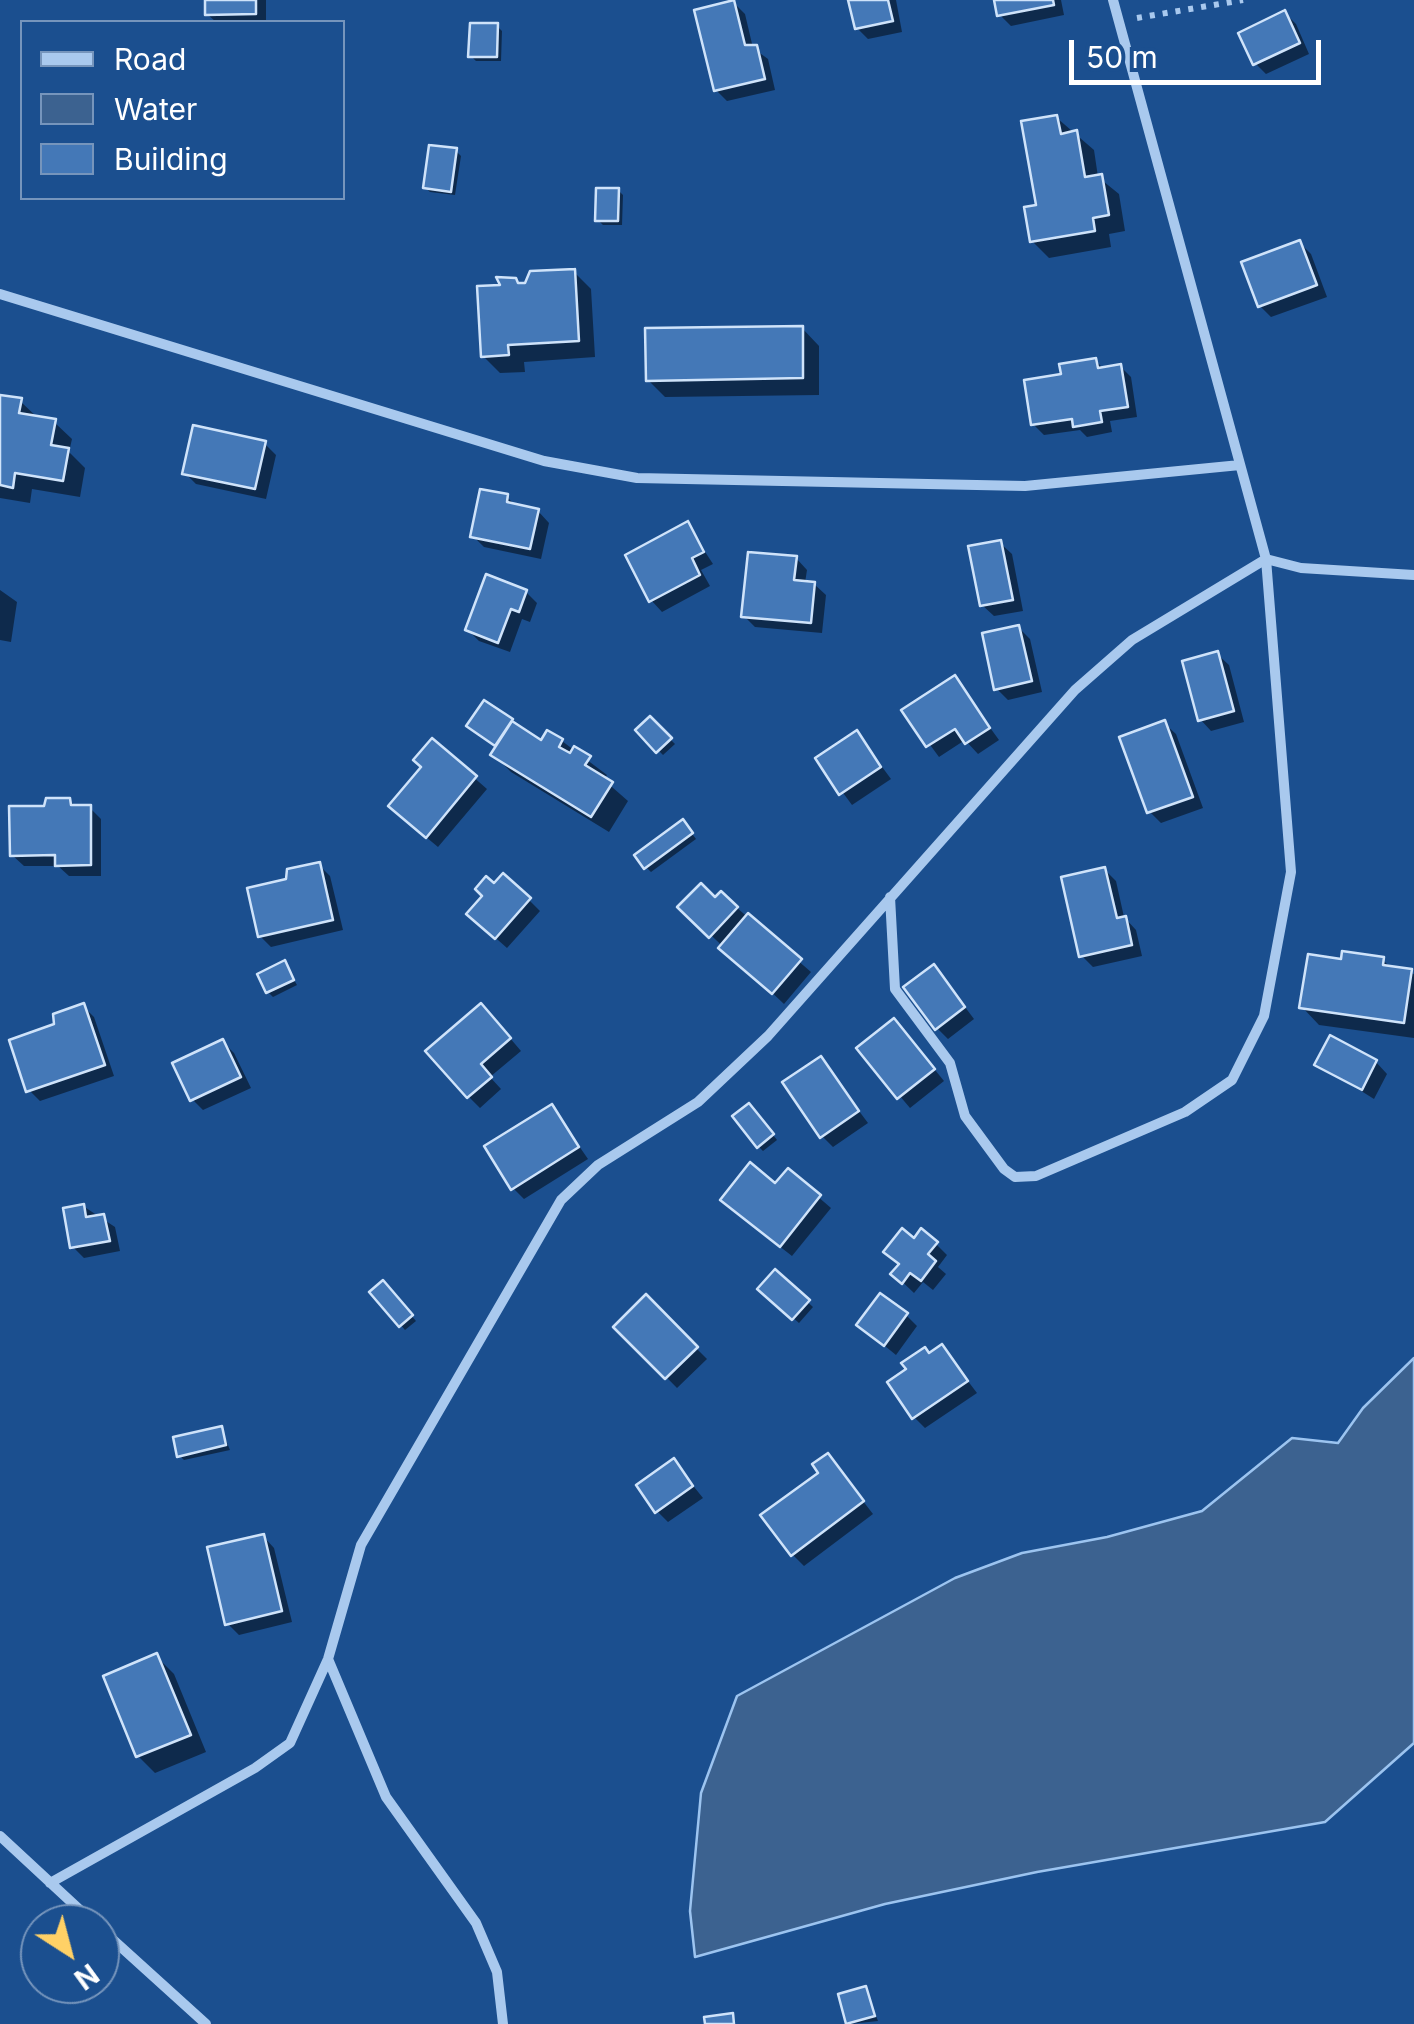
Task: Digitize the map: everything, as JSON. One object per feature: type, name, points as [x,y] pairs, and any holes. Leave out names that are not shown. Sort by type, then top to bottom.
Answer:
[{"type":"street","points":[[890,898],[894,990],[950,1063],[966,1116],[1004,1169],[1015,1177],[1036,1176],[1185,1112],[1232,1080],[1264,1016],[1291,872],[1266,559],[1112,0]]},
{"type":"street","points":[[0,294],[544,462],[637,478],[1024,486],[1240,464]]},
{"type":"street","points":[[50,1883],[255,1768],[290,1742],[328,1659],[361,1544],[560,1200],[598,1165],[698,1102],[768,1036],[1074,690],[1132,640],[1266,559],[1301,568],[1414,575]]},
{"type":"street","points":[[328,1659],[386,1797],[476,1923],[498,1972],[503,2024]]},
{"type":"street","points":[[0,1836],[73,1904]]},
{"type":"street","points":[[120,1946],[206,2024]]},
{"type":"path","points":[[1120,20],[1243,0]]},
{"type":"water","points":[[1414,1358],[1414,1743],[1325,1822],[1037,1872],[885,1904],[695,1957],[690,1911],[701,1793],[737,1696],[955,1578],[1022,1553],[1107,1537],[1202,1511],[1292,1438],[1338,1443],[1363,1408]]},
{"type":"building","points":[[205,0],[256,0],[256,14],[205,15]]},
{"type":"building","points":[[734,0],[745,45],[757,45],[765,79],[714,91],[694,10]]},
{"type":"building","points":[[848,0],[888,0],[893,21],[855,29]]},
{"type":"building","points":[[994,0],[1053,0],[1054,5],[997,16]]},
{"type":"building","points":[[1285,10],[1300,43],[1253,65],[1238,33]]},
{"type":"building","points":[[470,23],[498,23],[497,57],[468,57]]},
{"type":"building","points":[[1057,115],[1061,134],[1077,130],[1085,177],[1102,174],[1109,215],[1093,218],[1095,231],[1030,242],[1024,207],[1036,205],[1021,121]]},
{"type":"building","points":[[429,145],[457,148],[451,192],[423,188]]},
{"type":"building","points":[[596,188],[619,188],[618,221],[595,221]]},
{"type":"building","points":[[1300,240],[1317,285],[1258,307],[1241,262]]},
{"type":"building","points":[[575,269],[579,341],[508,345],[509,355],[481,357],[477,286],[500,285],[496,277],[516,278],[518,283],[525,283],[530,271]]},
{"type":"building","points":[[803,326],[803,378],[646,381],[645,328]]},
{"type":"building","points":[[1096,358],[1098,368],[1121,364],[1128,407],[1100,411],[1102,422],[1073,427],[1072,419],[1031,425],[1024,380],[1061,374],[1059,364]]},
{"type":"building","points":[[0,395],[22,398],[19,413],[56,419],[51,445],[69,448],[63,481],[15,473],[13,488],[0,485]]},
{"type":"building","points":[[193,425],[266,441],[255,489],[182,474]]},
{"type":"building","points":[[480,489],[508,494],[507,502],[539,509],[530,549],[470,537]]},
{"type":"building","points":[[688,521],[704,552],[692,558],[700,575],[649,602],[625,555]]},
{"type":"building","points":[[1001,540],[1013,600],[980,606],[968,546]]},
{"type":"building","points":[[748,552],[797,556],[794,580],[815,582],[811,623],[741,617]]},
{"type":"building","points":[[486,574],[527,590],[519,612],[511,609],[498,643],[465,630]]},
{"type":"building","points":[[1019,625],[1032,681],[994,690],[982,633]]},
{"type":"building","points":[[1218,651],[1234,711],[1198,721],[1182,661]]},
{"type":"building","points":[[955,675],[990,728],[965,744],[955,729],[926,747],[901,710]]},
{"type":"building","points":[[484,700],[513,719],[495,746],[466,726]]},
{"type":"building","points":[[650,716],[672,738],[656,753],[635,730]]},
{"type":"building","points":[[1165,720],[1193,797],[1147,813],[1119,737]]},
{"type":"building","points":[[512,721],[541,740],[547,730],[563,739],[559,747],[570,753],[574,746],[591,756],[585,765],[613,782],[591,817],[490,755]]},
{"type":"building","points":[[857,730],[881,767],[839,795],[815,758]]},
{"type":"building","points":[[432,738],[477,776],[426,838],[388,806],[421,767],[413,760]]},
{"type":"building","points":[[46,798],[70,798],[71,805],[91,805],[91,865],[55,866],[55,855],[10,856],[9,806],[44,806]]},
{"type":"building","points":[[683,819],[693,833],[644,869],[634,855]]},
{"type":"building","points":[[320,862],[333,920],[258,937],[247,888],[286,879],[287,869]]},
{"type":"building","points":[[1105,867],[1117,918],[1126,916],[1132,945],[1079,957],[1061,877]]},
{"type":"building","points":[[503,873],[531,898],[495,939],[466,914],[482,896],[475,889],[486,876],[494,883]]},
{"type":"building","points":[[701,883],[715,897],[721,891],[738,907],[709,938],[677,907]]},
{"type":"building","points":[[748,913],[802,959],[772,994],[718,948]]},
{"type":"building","points":[[1342,951],[1384,957],[1383,965],[1412,969],[1404,1023],[1299,1008],[1308,954],[1341,959]]},
{"type":"building","points":[[285,960],[294,980],[266,993],[257,974]]},
{"type":"building","points":[[934,964],[965,1007],[935,1030],[903,987]]},
{"type":"building","points":[[84,1003],[105,1065],[26,1092],[9,1040],[54,1024],[53,1014]]},
{"type":"building","points":[[481,1003],[511,1038],[481,1064],[492,1077],[467,1098],[425,1051]]},
{"type":"building","points":[[894,1018],[935,1069],[897,1099],[856,1048]]},
{"type":"building","points":[[1330,1035],[1377,1060],[1362,1090],[1314,1065]]},
{"type":"building","points":[[223,1039],[241,1077],[190,1101],[172,1063]]},
{"type":"building","points":[[821,1056],[859,1111],[820,1138],[782,1082]]},
{"type":"building","points":[[749,1103],[774,1134],[757,1148],[732,1116]]},
{"type":"building","points":[[552,1104],[579,1147],[511,1190],[484,1146]]},
{"type":"building","points":[[750,1162],[775,1183],[788,1168],[821,1195],[780,1247],[720,1200]]},
{"type":"building","points":[[84,1204],[86,1217],[104,1214],[110,1241],[70,1248],[63,1208]]},
{"type":"building","points":[[902,1228],[914,1238],[921,1228],[938,1242],[928,1254],[936,1261],[921,1281],[910,1273],[902,1284],[890,1274],[899,1264],[883,1252]]},
{"type":"building","points":[[775,1269],[810,1300],[792,1320],[757,1289]]},
{"type":"building","points":[[383,1280],[413,1315],[399,1327],[369,1292]]},
{"type":"building","points":[[880,1293],[908,1313],[884,1346],[856,1325]]},
{"type":"building","points":[[646,1294],[698,1347],[665,1379],[613,1327]]},
{"type":"building","points":[[942,1344],[968,1381],[912,1419],[887,1382],[906,1369],[901,1363],[925,1347],[929,1353]]},
{"type":"building","points":[[222,1426],[226,1445],[177,1457],[173,1437]]},
{"type":"building","points":[[828,1453],[864,1501],[791,1556],[760,1515],[818,1473],[812,1464]]},
{"type":"building","points":[[674,1458],[693,1486],[655,1513],[636,1485]]},
{"type":"building","points":[[264,1534],[282,1611],[225,1625],[207,1547]]},
{"type":"building","points":[[157,1653],[191,1735],[136,1757],[103,1676]]},
{"type":"building","points":[[866,1986],[875,2016],[846,2024],[838,1994]]},
{"type":"building","points":[[733,2013],[734,2024],[705,2024],[704,2017]]}]
